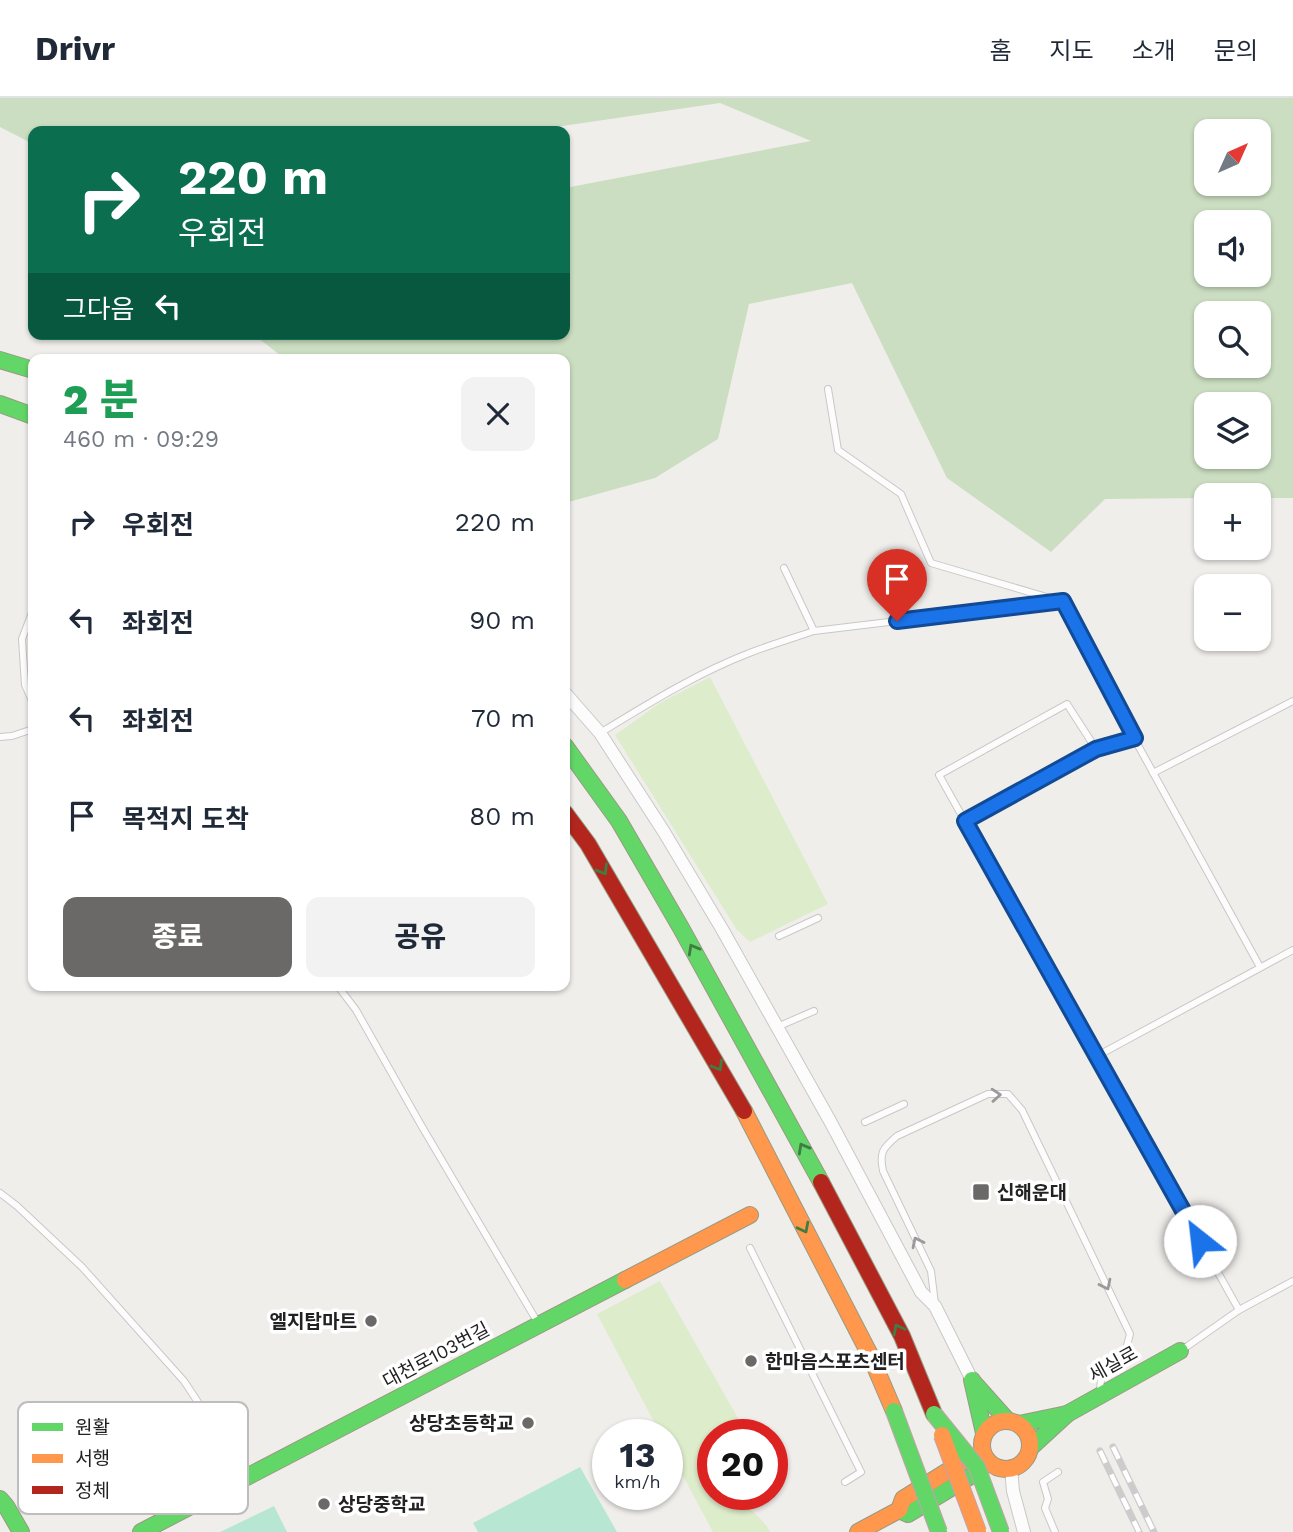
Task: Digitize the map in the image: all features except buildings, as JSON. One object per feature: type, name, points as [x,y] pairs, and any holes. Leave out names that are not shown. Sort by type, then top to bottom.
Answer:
[{"type":"main road","points":[[0,360],[28,368]]},
{"type":"main road","points":[[0,404],[28,414]]},
{"type":"main road","points":[[570,753],[619,821],[830,1196],[902,1336],[978,1532]]},
{"type":"main road","points":[[570,820],[588,844],[739,1102],[870,1355],[939,1532]]},
{"type":"main road","name":"대천로103번길","points":[[248,1476],[750,1215]]},
{"type":"main road","name":"세실로","points":[[1011,1468],[1024,1461],[1030,1448],[1067,1414],[1180,1351]]},
{"type":"main road","points":[[972,1380],[1028,1434],[1030,1448]]},
{"type":"main road","points":[[972,1380],[984,1433],[981,1444],[986,1457],[996,1467],[1011,1468]]},
{"type":"main road","points":[[894,1411],[893,1447],[918,1520]]},
{"type":"main road","points":[[934,1414],[977,1467],[1001,1532]]},
{"type":"main road","name":"세실로","points":[[984,1433],[993,1423],[1067,1414]]},
{"type":"main road","points":[[859,1532],[899,1510],[903,1499],[986,1457]]},
{"type":"main road","points":[[0,1499],[21,1532]]},
{"type":"main road","name":"대천로103번길","points":[[146,1531],[178,1514]]},
{"type":"street","points":[[570,699],[600,733],[664,832],[777,1027],[921,1292],[935,1306],[972,1380]]},
{"type":"street","points":[[1011,1468],[1013,1491],[1024,1532]]},
{"type":"lane","points":[[828,389],[838,450],[901,494],[932,563],[1063,601],[1259,967]]},
{"type":"lane","points":[[784,568],[814,631]]},
{"type":"lane","points":[[600,733],[700,675],[750,652],[814,631],[1063,601]]},
{"type":"lane","points":[[28,623],[22,639],[25,685],[28,692]]},
{"type":"lane","points":[[1153,773],[1293,701]]},
{"type":"lane","points":[[1096,749],[1067,704],[939,775],[1239,1310]]},
{"type":"lane","points":[[0,737],[28,731]]},
{"type":"lane","points":[[965,821],[1096,749],[1135,738]]},
{"type":"lane","points":[[779,936],[818,918]]},
{"type":"lane","points":[[1097,1056],[1293,950]]},
{"type":"lane","points":[[342,991],[356,1010],[539,1325]]},
{"type":"lane","points":[[777,1027],[814,1011]]},
{"type":"lane","points":[[935,1306],[931,1271],[883,1171],[880,1159],[885,1147],[897,1136],[988,1094],[1008,1094],[1022,1110],[1130,1334],[1126,1349],[1102,1365],[1100,1395]]},
{"type":"lane","points":[[865,1122],[904,1104]]},
{"type":"lane","points":[[0,1193],[82,1267],[184,1381],[198,1402]]},
{"type":"lane","points":[[750,1248],[861,1472],[845,1482]]},
{"type":"lane","points":[[1180,1351],[1239,1310],[1293,1281]]},
{"type":"lane","points":[[1055,1532],[1045,1508],[1048,1499],[1043,1482],[1058,1472]]},
{"type":"green space","points":[[0,98],[1293,98],[1293,498],[1271,498],[1271,483],[1194,483],[1194,498],[1105,499],[1051,552],[947,478],[852,283],[749,304],[718,439],[655,478],[570,502],[570,354],[279,354],[261,340],[570,340],[570,187],[811,141],[720,103],[562,126],[28,126],[28,141],[0,127]]},
{"type":"green space","points":[[710,677],[828,904],[750,942],[737,930],[615,735],[660,703]]},
{"type":"green space","points":[[660,1281],[738,1419],[697,1419],[697,1502],[683,1476],[683,1419],[653,1419],[597,1314]]},
{"type":"green space","points":[[580,1467],[592,1488],[592,1510],[604,1510],[617,1532],[478,1532],[473,1523]]},
{"type":"green space","points":[[274,1506],[287,1532],[220,1532]]},
{"type":"green space","points":[[701,1510],[750,1510],[770,1532],[713,1532]]},
{"type":"railway","points":[[1113,1447],[1154,1532]]},
{"type":"railway","points":[[1100,1451],[1139,1532]]},
{"type":"traffic: fast","points":[[0,360],[28,368]]},
{"type":"traffic: fast","points":[[0,404],[28,414]]},
{"type":"traffic: fast","points":[[570,753],[619,821],[821,1182]]},
{"type":"traffic: fast","points":[[248,1476],[625,1280]]},
{"type":"traffic: fast","points":[[1030,1448],[1067,1414],[1180,1351]]},
{"type":"traffic: fast","points":[[972,1380],[984,1433]]},
{"type":"traffic: fast","points":[[974,1383],[1007,1420]]},
{"type":"traffic: fast","points":[[894,1411],[939,1532]]},
{"type":"traffic: fast","points":[[934,1414],[977,1467],[1001,1532]]},
{"type":"traffic: fast","points":[[1019,1424],[1067,1414]]},
{"type":"traffic: fast","points":[[899,1510],[908,1514],[969,1477]]},
{"type":"traffic: fast","points":[[0,1499],[21,1532]]},
{"type":"traffic: fast","points":[[141,1532],[176,1514]]},
{"type":"traffic: slow","points":[[744,1111],[870,1355],[894,1411]]},
{"type":"traffic: slow","points":[[625,1280],[750,1215]]},
{"type":"traffic: slow","points":[[1006,1421],[1015,1422],[1023,1428],[1029,1436],[1030,1445],[1029,1454],[1023,1462],[1015,1468],[1006,1469],[997,1468],[989,1462],[983,1454],[982,1445],[983,1436],[989,1428],[997,1422],[1006,1421]]},
{"type":"traffic: slow","points":[[942,1435],[978,1532]]},
{"type":"traffic: slow","points":[[858,1532],[899,1510],[903,1499],[964,1461]]},
{"type":"traffic: jam","points":[[570,820],[588,844],[744,1111]]},
{"type":"traffic: jam","points":[[821,1182],[902,1336],[934,1414]]},
{"type":"place","name":"신해운대","points":[[981,1192]]},
{"type":"place","name":"엘지탑마트","points":[[371,1321]]},
{"type":"place","name":"한마음스포츠센터","points":[[751,1361]]},
{"type":"place","name":"상당초등학교","points":[[528,1423]]},
{"type":"place","name":"상당중학교","points":[[324,1504]]},
{"type":"route","points":[[897,621],[1063,601],[1135,738],[1096,749],[965,821],[1200,1241]]}]
